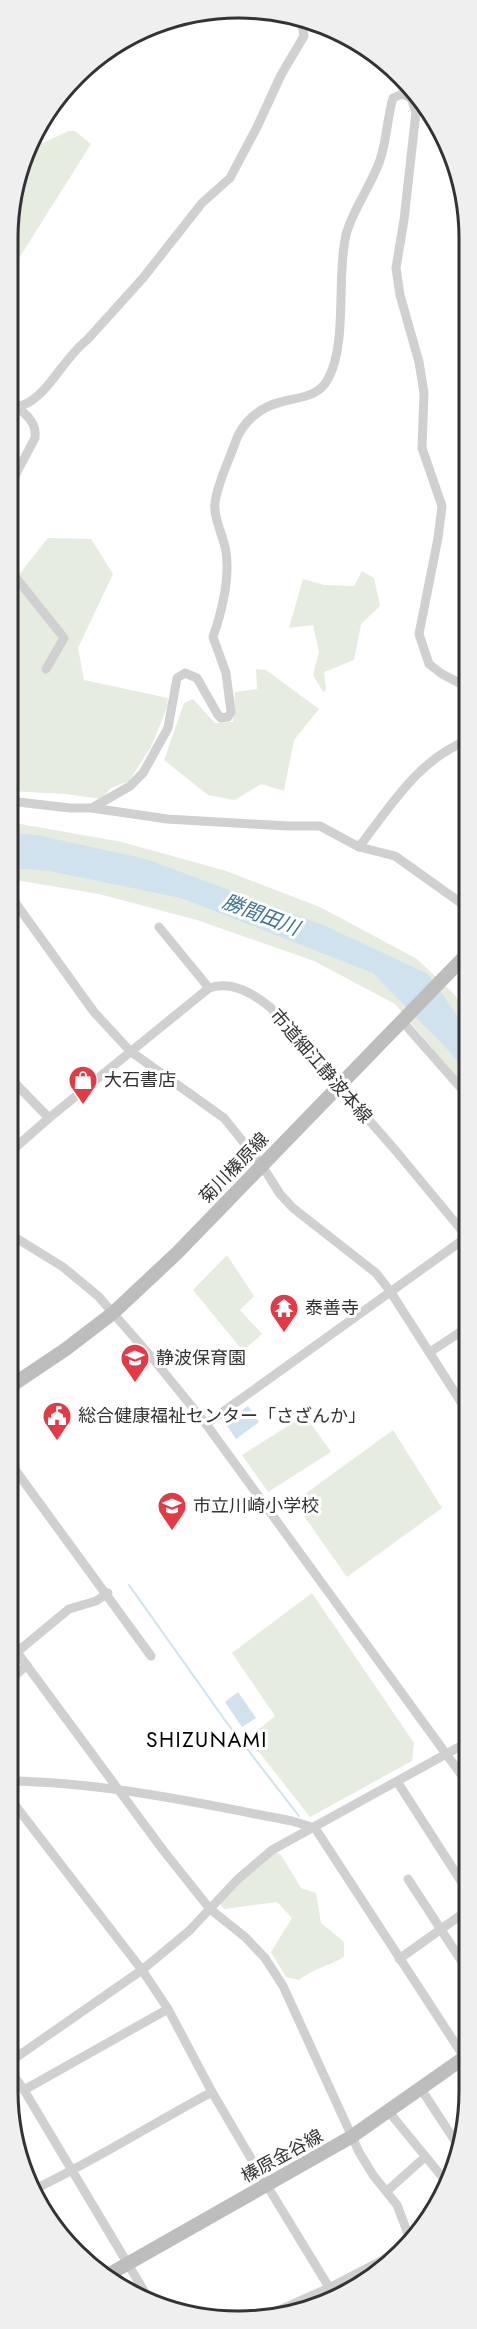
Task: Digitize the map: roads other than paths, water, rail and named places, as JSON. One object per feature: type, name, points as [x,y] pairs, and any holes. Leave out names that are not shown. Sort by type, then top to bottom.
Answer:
[{"type":"main road","name":"菊川榛原線","points":[[18,1381],[66,1349],[113,1313],[177,1253],[338,1084],[459,962]]},
{"type":"main road","name":"榛原金谷線","points":[[113,2272],[351,2137],[459,2064]]},
{"type":"street","points":[[18,406],[21,407],[36,398],[77,347],[87,340],[143,278],[202,203],[230,178],[281,75],[304,36],[303,28]]},
{"type":"street","points":[[92,808],[130,786],[142,773],[168,728],[177,678],[185,673],[197,678],[221,718],[228,717],[231,712],[226,673],[213,637],[221,613],[227,572],[226,552],[214,506],[236,439],[248,420],[262,410],[280,402],[302,398],[317,392],[327,381],[334,362],[338,334],[346,232],[380,160],[393,98],[402,94],[406,96]]},
{"type":"street","points":[[413,104],[416,112],[404,220],[396,268],[400,295],[420,362],[423,383],[422,448],[442,506],[419,634],[429,664],[459,683]]},
{"type":"street","points":[[18,409],[32,421],[36,429],[35,438],[18,470]]},
{"type":"street","points":[[18,580],[64,638],[46,669]]},
{"type":"street","points":[[359,848],[422,769],[452,746],[459,744]]},
{"type":"street","points":[[18,802],[92,808],[167,819],[320,826],[359,848],[395,856],[459,902]]},
{"type":"street","points":[[18,906],[94,1012],[130,1051],[224,1118],[293,1208],[376,1273],[430,1352],[459,1390]]},
{"type":"street","points":[[18,1145],[209,988],[159,927]]},
{"type":"street","name":"市道細江静波本線","points":[[209,988],[226,984],[248,992],[260,999],[278,1016],[459,1227]]},
{"type":"street","points":[[402,1021],[459,1086]]},
{"type":"street","points":[[18,1086],[49,1118]]},
{"type":"street","points":[[18,1239],[63,1266],[98,1296],[206,1424],[459,1773]]},
{"type":"street","points":[[206,1424],[459,1244]]},
{"type":"street","points":[[430,1352],[459,1333]]},
{"type":"street","points":[[18,1473],[108,1593],[151,1656]]},
{"type":"street","points":[[18,1651],[69,1609],[96,1601],[108,1593]]},
{"type":"street","points":[[18,1653],[163,1850],[210,1909],[245,1937],[265,1958],[283,1986],[351,2137],[373,2175],[397,2205],[407,2232]]},
{"type":"street","points":[[18,1673],[27,1665]]},
{"type":"street","points":[[18,2056],[142,1970],[189,1931],[238,1879],[272,1850],[398,1783],[459,1747]]},
{"type":"street","points":[[18,1781],[53,1782],[118,1789],[292,1821],[315,1828],[459,2049]]},
{"type":"street","points":[[398,1783],[459,1878]]},
{"type":"street","points":[[18,1809],[142,1970],[168,2009],[212,2092],[329,2288]]},
{"type":"street","points":[[408,1879],[459,1957]]},
{"type":"street","points":[[399,1959],[459,1916]]},
{"type":"street","points":[[24,2090],[168,2009]]},
{"type":"street","points":[[18,2082],[142,2289]]},
{"type":"street","points":[[420,2089],[454,2139]]},
{"type":"street","points":[[40,2186],[212,2092]]},
{"type":"street","points":[[389,2112],[441,2176]]},
{"type":"street","points":[[387,2191],[424,2157]]},
{"type":"street","points":[[293,2304],[373,2265]]},
{"type":"water","name":"勝間田川","points":[[18,834],[37,835],[146,859],[323,925],[428,974],[459,1018],[459,1064],[373,973],[181,898],[49,871],[18,869]]},
{"type":"water","points":[[248,1406],[259,1422],[236,1439],[225,1423]]},
{"type":"water","points":[[238,1692],[256,1718],[242,1727],[225,1702]]},
{"type":"waterway","points":[[129,1585],[227,1723],[299,1816]]},
{"type":"place","name":"大石書店","points":[[83,1106]]},
{"type":"place","name":"泰善寺","points":[[284,1334]]},
{"type":"place","name":"静波保育園","points":[[135,1384]]},
{"type":"place","name":"総合健康福祉センター「さざんか」","points":[[57,1442]]},
{"type":"place","name":"市立川崎小学校","points":[[172,1532]]},
{"type":"district","name":"SHIZUNAMI","points":[[207,1740]]}]
